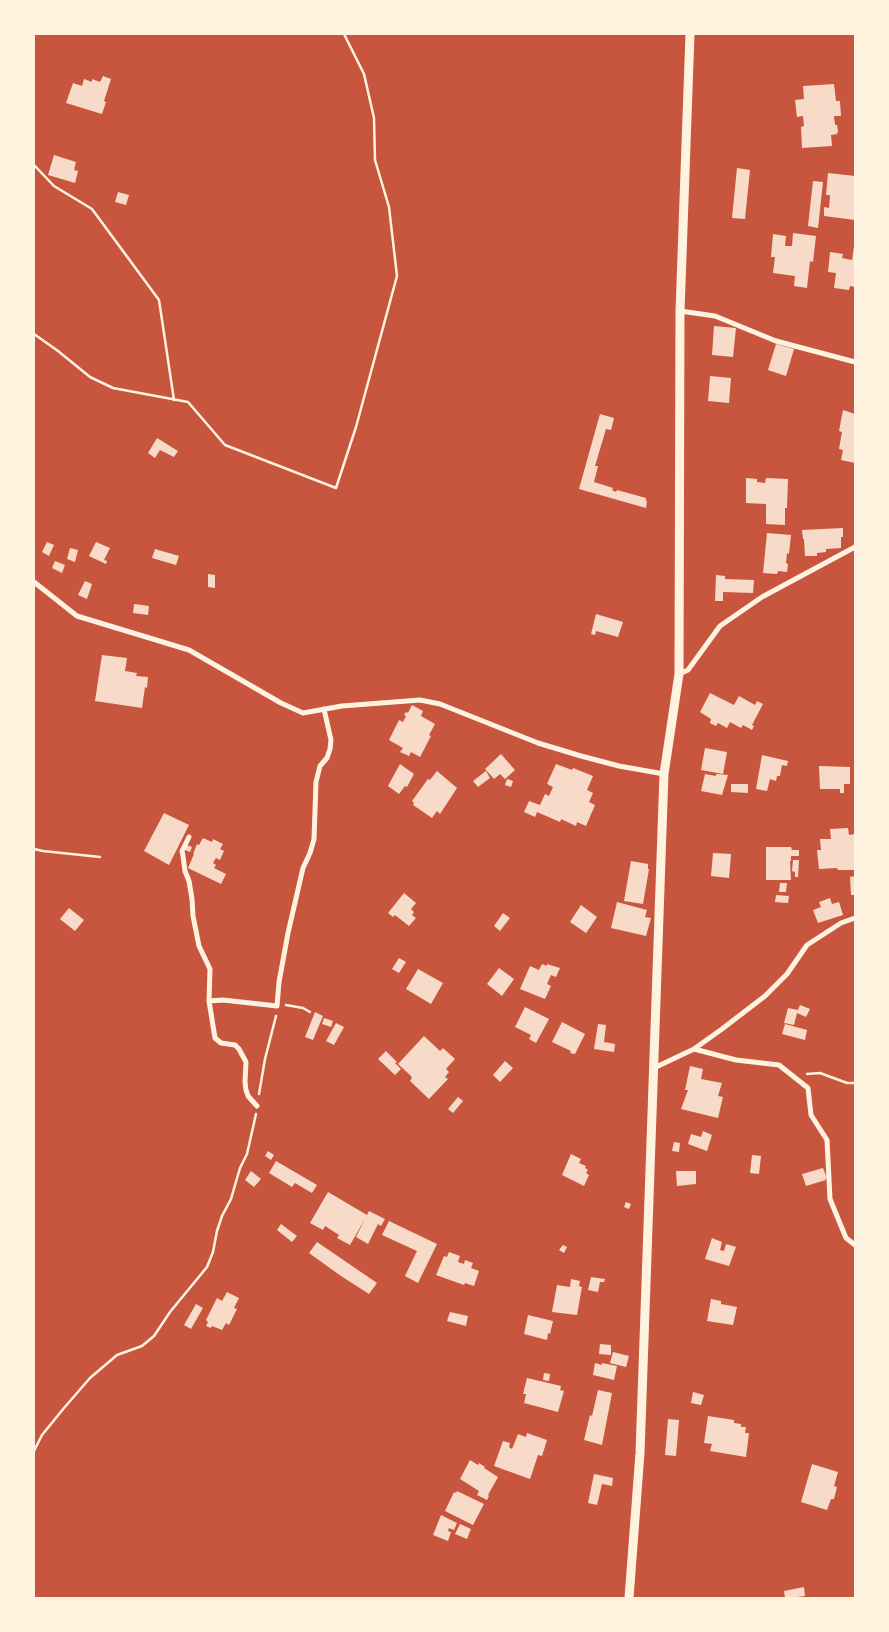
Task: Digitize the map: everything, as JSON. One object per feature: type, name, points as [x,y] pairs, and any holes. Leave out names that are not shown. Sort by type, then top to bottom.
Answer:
[{"type":"street","points":[[629,1598],[640,1453],[664,774],[679,674],[680,311],[690,34]]},
{"type":"street","points":[[680,311],[715,316],[776,341],[855,362]]},
{"type":"street","points":[[679,674],[688,670],[720,626],[762,596],[855,547]]},
{"type":"street","points":[[34,582],[77,616],[189,650],[281,703],[303,713],[342,706],[420,700],[440,704],[538,743],[619,766],[664,774]]},
{"type":"street","points":[[209,1001],[224,1000],[277,1006],[286,940],[303,868],[314,839],[316,782],[320,766],[327,758],[330,749],[324,709]]},
{"type":"street","points":[[189,837],[182,851],[185,871],[189,880],[199,946],[210,969],[209,1001],[215,1038],[221,1043],[235,1045],[242,1053],[247,1068],[246,1090],[248,1096],[257,1106]]},
{"type":"street","points":[[654,1068],[694,1049],[765,996],[787,974],[807,944],[841,923],[855,918]]},
{"type":"street","points":[[694,1049],[736,1060],[779,1065],[808,1088],[811,1115],[827,1140],[830,1199],[846,1238],[855,1245]]},
{"type":"path","points":[[34,334],[90,376],[114,388],[188,402],[225,445],[336,488],[356,427],[397,276],[389,207],[375,160],[374,118],[364,74],[344,34]]},
{"type":"path","points":[[34,166],[54,186],[92,209],[159,300],[174,400]]},
{"type":"path","points":[[34,849],[100,857]]},
{"type":"path","points":[[34,1451],[42,1435],[90,1378],[117,1355],[142,1346],[154,1336],[170,1312],[207,1267],[213,1252],[222,1216],[231,1199],[240,1168],[247,1154],[277,1006],[280,1004],[288,1005],[310,1012]]},
{"type":"path","points":[[790,1074],[820,1073],[847,1083],[855,1083]]},
{"type":"building","points":[[103,76],[111,79],[102,114],[66,103],[73,83],[82,86],[84,79],[100,82]]},
{"type":"building","points":[[834,84],[836,101],[840,101],[841,116],[834,116],[838,131],[837,134],[831,135],[832,146],[802,148],[801,127],[804,126],[803,116],[797,117],[795,100],[804,99],[803,86]]},
{"type":"building","points":[[54,155],[76,162],[74,170],[78,171],[75,183],[48,175]]},
{"type":"building","points":[[737,168],[750,170],[745,219],[732,218]]},
{"type":"building","points":[[828,173],[855,176],[855,220],[824,216],[824,207],[829,208],[830,195],[826,195]]},
{"type":"building","points":[[813,181],[823,182],[818,228],[808,226]]},
{"type":"building","points":[[118,192],[129,195],[126,205],[115,202]]},
{"type":"building","points":[[793,233],[816,236],[813,262],[810,261],[807,288],[794,286],[795,276],[773,273],[775,257],[771,257],[773,234],[786,236],[785,246],[792,246]]},
{"type":"building","points":[[854,246],[855,287],[850,286],[849,290],[834,288],[836,273],[828,272],[830,252],[843,254],[842,258],[852,260]]},
{"type":"building","points":[[714,326],[736,328],[733,357],[712,355]]},
{"type":"building","points":[[776,344],[794,349],[786,376],[768,370]]},
{"type":"building","points":[[710,376],[731,378],[729,403],[708,401]]},
{"type":"building","points":[[843,410],[855,414],[855,463],[841,460],[843,450],[839,449],[842,432],[839,431]]},
{"type":"building","points":[[600,414],[614,418],[611,430],[606,429],[595,466],[598,466],[594,482],[613,488],[612,490],[616,492],[617,490],[646,498],[646,508],[579,489]]},
{"type":"building","points":[[157,438],[178,451],[174,457],[160,450],[155,458],[148,453]]},
{"type":"building","points":[[746,478],[757,479],[757,482],[765,483],[766,478],[788,479],[785,525],[766,524],[766,504],[746,503]]},
{"type":"building","points":[[843,528],[841,548],[826,549],[826,552],[817,553],[817,556],[805,556],[802,530]]},
{"type":"building","points":[[767,533],[791,535],[789,554],[787,553],[787,572],[778,571],[777,574],[763,573]]},
{"type":"building","points":[[47,542],[54,545],[49,556],[42,552]]},
{"type":"building","points":[[96,542],[110,548],[104,560],[107,561],[106,564],[89,556]]},
{"type":"building","points":[[70,548],[78,550],[75,562],[67,559]]},
{"type":"building","points":[[155,549],[179,556],[176,565],[152,558]]},
{"type":"building","points":[[55,561],[65,565],[62,573],[52,568]]},
{"type":"building","points":[[208,574],[215,575],[215,588],[208,587]]},
{"type":"building","points":[[716,575],[725,576],[725,579],[754,580],[753,593],[723,592],[723,601],[715,601]]},
{"type":"building","points":[[85,581],[92,584],[87,599],[78,595]]},
{"type":"building","points":[[134,604],[149,606],[148,615],[133,613]]},
{"type":"building","points":[[596,614],[623,622],[618,637],[596,631],[595,635],[591,634]]},
{"type":"building","points":[[102,655],[127,658],[125,671],[137,673],[136,676],[148,677],[142,708],[95,701]]},
{"type":"building","points":[[710,693],[734,705],[739,696],[755,705],[757,701],[763,704],[752,725],[754,726],[752,730],[743,725],[741,728],[730,722],[727,728],[718,723],[716,726],[710,723],[711,719],[700,712]]},
{"type":"building","points":[[412,705],[423,711],[421,716],[435,724],[420,757],[411,752],[409,756],[400,752],[403,748],[389,740],[399,720],[403,722],[406,716],[404,715],[406,712],[408,713]]},
{"type":"building","points":[[705,748],[727,752],[723,774],[701,770]]},
{"type":"building","points":[[501,754],[515,770],[505,779],[500,774],[494,779],[485,769]]},
{"type":"building","points":[[762,755],[788,761],[787,766],[782,765],[780,776],[777,776],[776,781],[770,779],[767,791],[756,789]]},
{"type":"building","points":[[400,764],[414,774],[407,787],[405,786],[399,794],[388,786]]},
{"type":"building","points":[[556,764],[593,776],[587,790],[593,793],[589,802],[595,805],[586,826],[577,822],[576,826],[561,819],[560,822],[537,812],[535,817],[524,812],[529,801],[540,805],[545,794],[549,796],[553,787],[547,784]]},
{"type":"building","points":[[819,766],[850,767],[850,784],[844,784],[844,793],[840,793],[840,789],[820,789]]},
{"type":"building","points":[[437,771],[457,788],[440,814],[437,811],[432,818],[413,805],[412,801],[428,779],[430,780]]},
{"type":"building","points":[[486,771],[490,778],[478,787],[473,781]]},
{"type":"building","points":[[705,774],[716,776],[716,774],[728,775],[722,795],[701,791]]},
{"type":"building","points":[[507,779],[513,781],[511,787],[505,785]]},
{"type":"building","points":[[731,784],[748,784],[748,793],[731,792]]},
{"type":"building","points":[[164,813],[189,825],[169,865],[144,851]]},
{"type":"building","points":[[848,828],[849,835],[855,834],[855,870],[819,869],[817,850],[821,850],[820,839],[831,839],[830,829]]},
{"type":"building","points":[[203,838],[212,842],[213,839],[223,844],[220,849],[224,851],[220,860],[216,858],[213,863],[216,865],[214,868],[226,874],[221,884],[188,868],[197,844],[199,845]]},
{"type":"building","points":[[187,845],[192,847],[190,852],[185,850]]},
{"type":"building","points":[[766,847],[791,847],[792,850],[799,850],[799,856],[791,856],[791,880],[766,880]]},
{"type":"building","points":[[713,853],[731,854],[729,878],[711,876]]},
{"type":"building","points":[[793,860],[799,860],[798,877],[795,877],[795,872],[792,871]]},
{"type":"building","points":[[631,861],[648,864],[649,869],[643,904],[624,901]]},
{"type":"building","points":[[855,876],[855,895],[851,895],[850,877]]},
{"type":"building","points":[[780,883],[787,883],[786,892],[779,892]]},
{"type":"building","points":[[404,893],[416,903],[411,909],[414,912],[412,915],[416,918],[409,926],[395,915],[393,917],[388,913]]},
{"type":"building","points":[[776,895],[789,896],[788,903],[775,902]]},
{"type":"building","points":[[830,898],[832,904],[839,902],[843,915],[818,923],[813,910],[821,907],[819,902]]},
{"type":"building","points":[[617,902],[647,910],[645,917],[651,918],[646,936],[611,928]]},
{"type":"building","points":[[581,905],[597,917],[586,933],[570,922]]},
{"type":"building","points":[[69,908],[84,920],[75,931],[60,919]]},
{"type":"building","points":[[503,913],[510,918],[500,931],[494,926]]},
{"type":"building","points":[[399,958],[406,962],[399,973],[392,969]]},
{"type":"building","points":[[542,964],[560,968],[556,977],[551,975],[547,984],[551,986],[545,999],[520,989],[530,966],[539,970]]},
{"type":"building","points":[[499,968],[514,979],[502,996],[487,984]]},
{"type":"building","points":[[418,969],[443,983],[431,1004],[406,989]]},
{"type":"building","points":[[800,1005],[810,1009],[806,1017],[797,1013],[794,1025],[784,1023],[788,1008],[798,1010]]},
{"type":"building","points":[[525,1007],[549,1019],[536,1043],[529,1039],[531,1035],[515,1027]]},
{"type":"building","points":[[315,1012],[323,1016],[313,1040],[305,1037]]},
{"type":"building","points":[[324,1018],[333,1021],[331,1027],[322,1024]]},
{"type":"building","points":[[562,1022],[585,1034],[575,1054],[552,1042]]},
{"type":"building","points":[[336,1023],[344,1027],[334,1045],[326,1041]]},
{"type":"building","points":[[598,1024],[606,1025],[604,1042],[615,1044],[614,1052],[594,1049]]},
{"type":"building","points":[[785,1024],[807,1030],[805,1040],[782,1034]]},
{"type":"building","points":[[424,1036],[440,1051],[443,1048],[455,1059],[446,1069],[449,1072],[445,1077],[448,1079],[429,1099],[410,1081],[412,1078],[410,1075],[398,1064]]},
{"type":"building","points":[[386,1051],[401,1069],[395,1075],[378,1059]]},
{"type":"building","points":[[505,1061],[513,1068],[500,1082],[493,1075]]},
{"type":"building","points":[[690,1066],[703,1069],[701,1079],[722,1083],[718,1096],[723,1097],[718,1118],[681,1109],[688,1090],[685,1090]]},
{"type":"building","points":[[458,1097],[463,1101],[453,1113],[448,1109]]},
{"type":"building","points":[[703,1131],[712,1135],[707,1151],[688,1144],[691,1134],[701,1137]]},
{"type":"building","points":[[674,1142],[680,1143],[679,1152],[672,1151]]},
{"type":"building","points":[[268,1151],[274,1155],[271,1160],[265,1156]]},
{"type":"building","points":[[571,1154],[581,1159],[579,1163],[586,1166],[585,1168],[588,1170],[586,1173],[589,1175],[584,1186],[562,1175]]},
{"type":"building","points":[[752,1155],[761,1156],[759,1174],[750,1173]]},
{"type":"building","points":[[276,1161],[317,1185],[312,1193],[295,1183],[292,1187],[269,1173]]},
{"type":"building","points":[[823,1168],[826,1180],[806,1186],[802,1174]]},
{"type":"building","points":[[251,1171],[261,1179],[254,1187],[245,1180]]},
{"type":"building","points":[[676,1171],[696,1171],[696,1184],[677,1186]]},
{"type":"building","points":[[328,1192],[367,1215],[369,1211],[385,1219],[381,1226],[378,1224],[368,1244],[356,1237],[365,1219],[350,1245],[337,1238],[339,1235],[325,1226],[323,1230],[310,1223]]},
{"type":"building","points":[[626,1202],[631,1204],[629,1209],[624,1207]]},
{"type":"building","points":[[389,1221],[437,1244],[418,1283],[405,1276],[417,1251],[382,1235]]},
{"type":"building","points":[[281,1224],[297,1236],[292,1242],[277,1230]]},
{"type":"building","points":[[712,1238],[722,1242],[720,1250],[724,1251],[726,1244],[736,1247],[729,1266],[705,1259]]},
{"type":"building","points":[[317,1242],[377,1283],[369,1294],[309,1253]]},
{"type":"building","points":[[563,1245],[567,1247],[564,1253],[559,1250]]},
{"type":"building","points":[[449,1252],[460,1256],[458,1262],[464,1264],[465,1260],[473,1263],[471,1268],[479,1271],[474,1286],[465,1283],[464,1285],[436,1275],[444,1256],[447,1257]]},
{"type":"building","points":[[591,1277],[605,1279],[604,1282],[600,1282],[598,1292],[588,1290]]},
{"type":"building","points":[[571,1279],[580,1281],[579,1286],[582,1287],[577,1315],[552,1312],[557,1285],[570,1287]]},
{"type":"building","points":[[227,1292],[239,1298],[234,1308],[237,1309],[229,1325],[226,1323],[222,1330],[206,1326],[208,1322],[206,1320],[217,1298],[222,1301]]},
{"type":"building","points":[[711,1299],[721,1301],[721,1304],[737,1307],[733,1325],[707,1321]]},
{"type":"building","points":[[196,1304],[203,1308],[191,1329],[184,1325]]},
{"type":"building","points":[[450,1312],[468,1316],[466,1326],[447,1321]]},
{"type":"building","points":[[528,1315],[553,1321],[547,1340],[524,1334]]},
{"type":"building","points":[[600,1344],[611,1345],[611,1355],[599,1354]]},
{"type":"building","points":[[613,1352],[629,1356],[626,1367],[610,1363]]},
{"type":"building","points":[[595,1363],[617,1366],[614,1380],[593,1375]]},
{"type":"building","points":[[544,1373],[550,1374],[549,1381],[543,1380]]},
{"type":"building","points":[[527,1378],[561,1386],[560,1390],[564,1391],[558,1412],[524,1403],[526,1394],[523,1394]]},
{"type":"building","points":[[598,1390],[612,1393],[602,1445],[584,1440]]},
{"type":"building","points":[[693,1392],[704,1395],[701,1405],[691,1403]]},
{"type":"building","points":[[708,1416],[734,1420],[734,1423],[741,1424],[741,1427],[746,1427],[745,1433],[749,1433],[746,1457],[710,1451],[712,1444],[704,1443]]},
{"type":"building","points":[[668,1419],[679,1420],[676,1456],[665,1455]]},
{"type":"building","points":[[527,1433],[547,1440],[542,1456],[538,1455],[530,1479],[494,1466],[503,1441],[510,1443],[509,1447],[512,1449],[518,1434],[526,1437]]},
{"type":"building","points":[[470,1460],[478,1465],[479,1463],[498,1477],[487,1500],[477,1495],[479,1491],[460,1479]]},
{"type":"building","points":[[812,1464],[838,1472],[834,1486],[837,1487],[834,1499],[831,1499],[827,1510],[801,1502]]},
{"type":"building","points":[[594,1474],[613,1478],[612,1486],[602,1484],[597,1505],[588,1503]]},
{"type":"building","points":[[457,1491],[484,1504],[473,1525],[445,1511],[454,1492],[456,1493]]},
{"type":"building","points":[[441,1515],[457,1523],[454,1530],[449,1528],[448,1531],[451,1532],[448,1541],[433,1535]]},
{"type":"building","points":[[460,1524],[471,1529],[467,1539],[455,1534]]},
{"type":"building","points":[[804,1587],[805,1596],[785,1598],[784,1591]]}]
